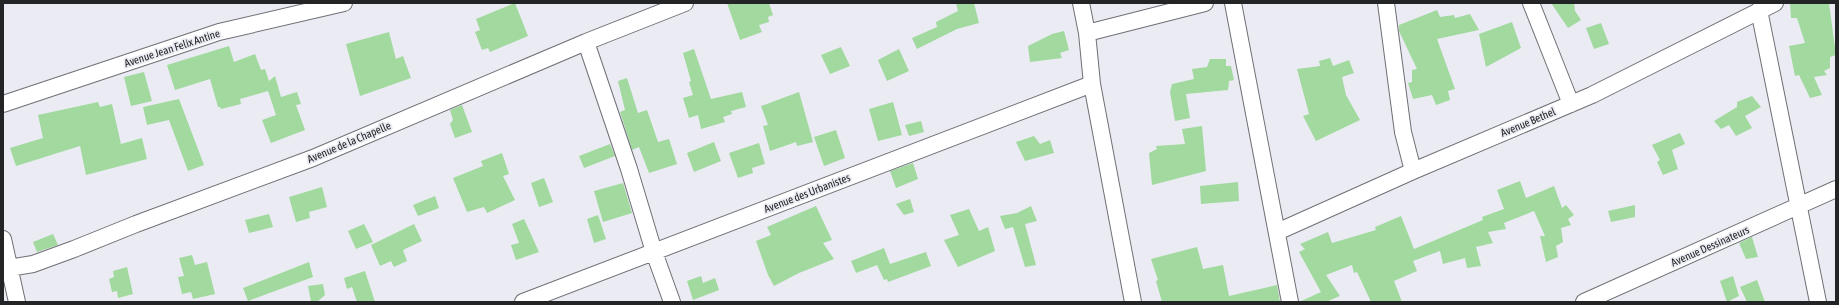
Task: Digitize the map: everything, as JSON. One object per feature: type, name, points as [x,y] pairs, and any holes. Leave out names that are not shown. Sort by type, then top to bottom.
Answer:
[{"type":"street","name":"Avenue Jean Felix Antine","points":[[3,104],[219,32],[344,3]]},
{"type":"street","name":"Avenue de la Chapelle","points":[[9,268],[33,264],[313,158],[586,42],[685,3]]},
{"type":"street","points":[[1081,3],[1087,33],[1092,84],[1131,302]]},
{"type":"street","points":[[1087,33],[1205,3]]},
{"type":"street","points":[[1233,3],[1290,302]]},
{"type":"street","points":[[1386,3],[1403,132],[1413,171]]},
{"type":"street","points":[[1531,3],[1571,104]]},
{"type":"street","name":"Avenue Bethel","points":[[1277,232],[1413,171],[1571,104],[1775,3]]},
{"type":"street","points":[[1760,10],[1818,302]]},
{"type":"street","points":[[586,42],[629,169],[654,252],[672,302]]},
{"type":"street","name":"Avenue des Urbanistes","points":[[523,302],[1092,84]]},
{"type":"street","name":"Avenue Dessinateurs","points":[[1584,302],[1836,189]]},
{"type":"street","points":[[3,240],[17,302]]},
{"type":"building","points":[[515,3],[528,36],[490,52],[488,48],[482,50],[475,32],[480,30],[476,19]]},
{"type":"building","points":[[727,3],[769,3],[773,15],[768,17],[769,22],[759,25],[762,32],[740,40]]},
{"type":"building","points":[[956,3],[974,3],[979,23],[957,29],[917,49],[912,38],[937,27],[936,22],[958,11]]},
{"type":"building","points":[[1551,3],[1574,3],[1575,11],[1581,20],[1568,28]]},
{"type":"building","points":[[1790,3],[1829,3],[1836,55],[1830,57],[1830,68],[1824,71],[1827,75],[1814,77],[1822,95],[1810,98],[1799,75],[1795,76],[1789,46],[1805,43],[1797,18],[1791,18]]},
{"type":"building","points":[[1437,10],[1440,17],[1454,15],[1455,18],[1470,14],[1479,30],[1437,39],[1455,89],[1448,91],[1450,100],[1436,105],[1432,95],[1413,99],[1408,83],[1412,82],[1412,70],[1417,69],[1399,31],[1399,25]]},
{"type":"building","points":[[1512,22],[1521,48],[1486,67],[1479,34]]},
{"type":"building","points":[[1601,23],[1609,44],[1594,49],[1586,28]]},
{"type":"building","points":[[1064,31],[1069,50],[1060,53],[1062,58],[1030,62],[1028,46],[1052,34]]},
{"type":"building","points":[[389,32],[396,59],[403,56],[411,78],[360,96],[346,44]]},
{"type":"building","points":[[229,46],[234,62],[255,54],[261,70],[265,69],[269,81],[275,76],[281,97],[297,92],[301,104],[296,105],[305,130],[271,143],[262,120],[276,115],[268,91],[240,99],[241,104],[221,109],[218,107],[210,79],[175,90],[167,65]]},
{"type":"building","points":[[841,47],[850,66],[830,74],[821,55]]},
{"type":"building","points":[[694,49],[711,99],[742,92],[746,107],[731,111],[732,114],[723,117],[725,122],[701,129],[698,115],[689,118],[683,98],[693,95],[689,82],[691,81],[683,53]]},
{"type":"building","points":[[899,49],[909,71],[887,81],[878,60]]},
{"type":"building","points":[[1330,58],[1333,66],[1349,60],[1354,73],[1342,77],[1346,95],[1360,120],[1316,141],[1303,116],[1309,114],[1297,69],[1320,66],[1319,61]]},
{"type":"building","points":[[1210,59],[1226,59],[1226,66],[1231,66],[1234,80],[1229,81],[1228,90],[1186,94],[1190,118],[1175,121],[1170,92],[1172,84],[1194,79],[1192,69],[1207,67]]},
{"type":"building","points":[[144,72],[152,101],[131,106],[124,77]]},
{"type":"building","points":[[627,78],[638,113],[647,110],[658,142],[669,139],[677,164],[649,173],[639,147],[632,150],[620,112],[625,110],[618,81]]},
{"type":"building","points":[[799,92],[813,142],[797,146],[796,142],[770,151],[763,126],[768,125],[761,106]]},
{"type":"building","points":[[1752,96],[1761,107],[1745,116],[1752,128],[1736,136],[1729,125],[1721,129],[1714,121],[1737,107],[1737,102]]},
{"type":"building","points":[[179,99],[204,165],[188,171],[169,120],[147,125],[143,107]]},
{"type":"building","points":[[98,102],[100,107],[112,104],[121,144],[142,138],[147,159],[86,175],[80,146],[16,166],[10,148],[43,138],[38,115]]},
{"type":"building","points":[[893,102],[902,135],[878,141],[869,109]]},
{"type":"building","points":[[462,105],[472,132],[455,138],[450,124],[453,120],[450,110]]},
{"type":"building","points":[[921,121],[924,132],[909,136],[905,125]]},
{"type":"building","points":[[1202,126],[1206,171],[1152,185],[1149,153],[1157,149],[1156,146],[1185,144],[1182,129]]},
{"type":"building","points":[[836,130],[845,158],[824,166],[814,137]]},
{"type":"building","points":[[1680,133],[1685,144],[1672,150],[1678,169],[1663,175],[1657,162],[1660,160],[1652,145]]},
{"type":"building","points":[[1034,136],[1040,144],[1050,140],[1054,153],[1025,161],[1016,142]]},
{"type":"building","points":[[714,142],[721,161],[694,172],[687,153]]},
{"type":"building","points":[[759,143],[765,164],[752,168],[753,173],[738,178],[729,153]]},
{"type":"building","points":[[610,144],[615,156],[584,168],[579,156]]},
{"type":"building","points":[[502,153],[509,174],[503,176],[515,200],[487,213],[484,207],[467,212],[453,178],[483,166],[481,161]]},
{"type":"building","points":[[913,163],[918,179],[896,188],[890,171]]},
{"type":"building","points":[[544,178],[553,202],[539,207],[531,183]]},
{"type":"building","points":[[1520,181],[1526,198],[1554,186],[1562,208],[1566,205],[1574,215],[1568,219],[1571,225],[1561,228],[1563,242],[1556,246],[1558,257],[1546,262],[1540,236],[1545,236],[1534,211],[1504,223],[1506,229],[1488,232],[1493,243],[1476,247],[1481,266],[1467,268],[1465,258],[1443,264],[1440,251],[1413,261],[1417,271],[1394,281],[1402,302],[1371,302],[1357,272],[1354,273],[1352,265],[1326,275],[1340,296],[1326,302],[1299,302],[1321,292],[1299,252],[1305,249],[1300,244],[1328,232],[1332,243],[1376,230],[1375,227],[1401,216],[1414,249],[1483,220],[1482,217],[1504,209],[1497,190]]},
{"type":"building","points":[[1238,182],[1239,201],[1201,204],[1200,186]]},
{"type":"building","points":[[623,183],[632,213],[603,222],[594,191]]},
{"type":"building","points":[[322,187],[327,207],[309,212],[310,218],[296,222],[289,197]]},
{"type":"building","points":[[435,196],[439,208],[418,216],[413,205]]},
{"type":"building","points":[[910,199],[914,212],[904,215],[896,204]]},
{"type":"building","points":[[1635,205],[1635,217],[1611,222],[1608,211]]},
{"type":"building","points":[[816,206],[832,240],[823,243],[834,259],[799,273],[774,286],[768,275],[756,241],[771,235],[767,227]]},
{"type":"building","points":[[1031,206],[1037,221],[1025,224],[1036,265],[1025,267],[1013,227],[1005,229],[1000,216],[1017,213]]},
{"type":"building","points":[[969,209],[979,231],[988,227],[995,251],[958,267],[944,240],[959,235],[950,215]]},
{"type":"building","points":[[269,214],[273,227],[249,233],[245,220]]},
{"type":"building","points":[[598,215],[606,239],[594,243],[587,219]]},
{"type":"building","points":[[524,219],[539,252],[516,260],[511,245],[519,243],[512,224]]},
{"type":"building","points":[[364,224],[373,242],[356,249],[348,231]]},
{"type":"building","points":[[414,224],[422,241],[403,250],[407,261],[394,267],[391,261],[380,266],[371,245]]},
{"type":"building","points":[[53,234],[58,245],[37,252],[33,242]]},
{"type":"building","points":[[1752,237],[1758,257],[1746,259],[1739,243]]},
{"type":"building","points":[[1197,247],[1203,269],[1223,265],[1229,296],[1277,285],[1280,302],[1162,302],[1156,281],[1158,280],[1151,259]]},
{"type":"building","points":[[884,248],[890,264],[926,252],[931,266],[888,282],[887,279],[884,280],[877,265],[856,273],[851,261]]},
{"type":"building","points":[[192,255],[195,265],[207,262],[215,294],[193,299],[191,292],[182,294],[178,277],[184,276],[179,258]]},
{"type":"building","points":[[309,262],[313,277],[248,301],[243,288]]},
{"type":"building","points":[[127,267],[133,294],[118,298],[117,291],[112,292],[109,279],[114,277],[113,271]]},
{"type":"building","points":[[365,271],[375,302],[357,302],[352,287],[347,289],[344,278]]},
{"type":"building","points":[[701,276],[703,283],[715,278],[719,290],[693,300],[687,281]]},
{"type":"building","points":[[1733,276],[1739,296],[1727,302],[1720,281]]},
{"type":"building","points":[[1757,280],[1765,302],[1747,302],[1740,287]]},
{"type":"building","points":[[323,284],[325,295],[317,302],[311,302],[308,286]]}]
